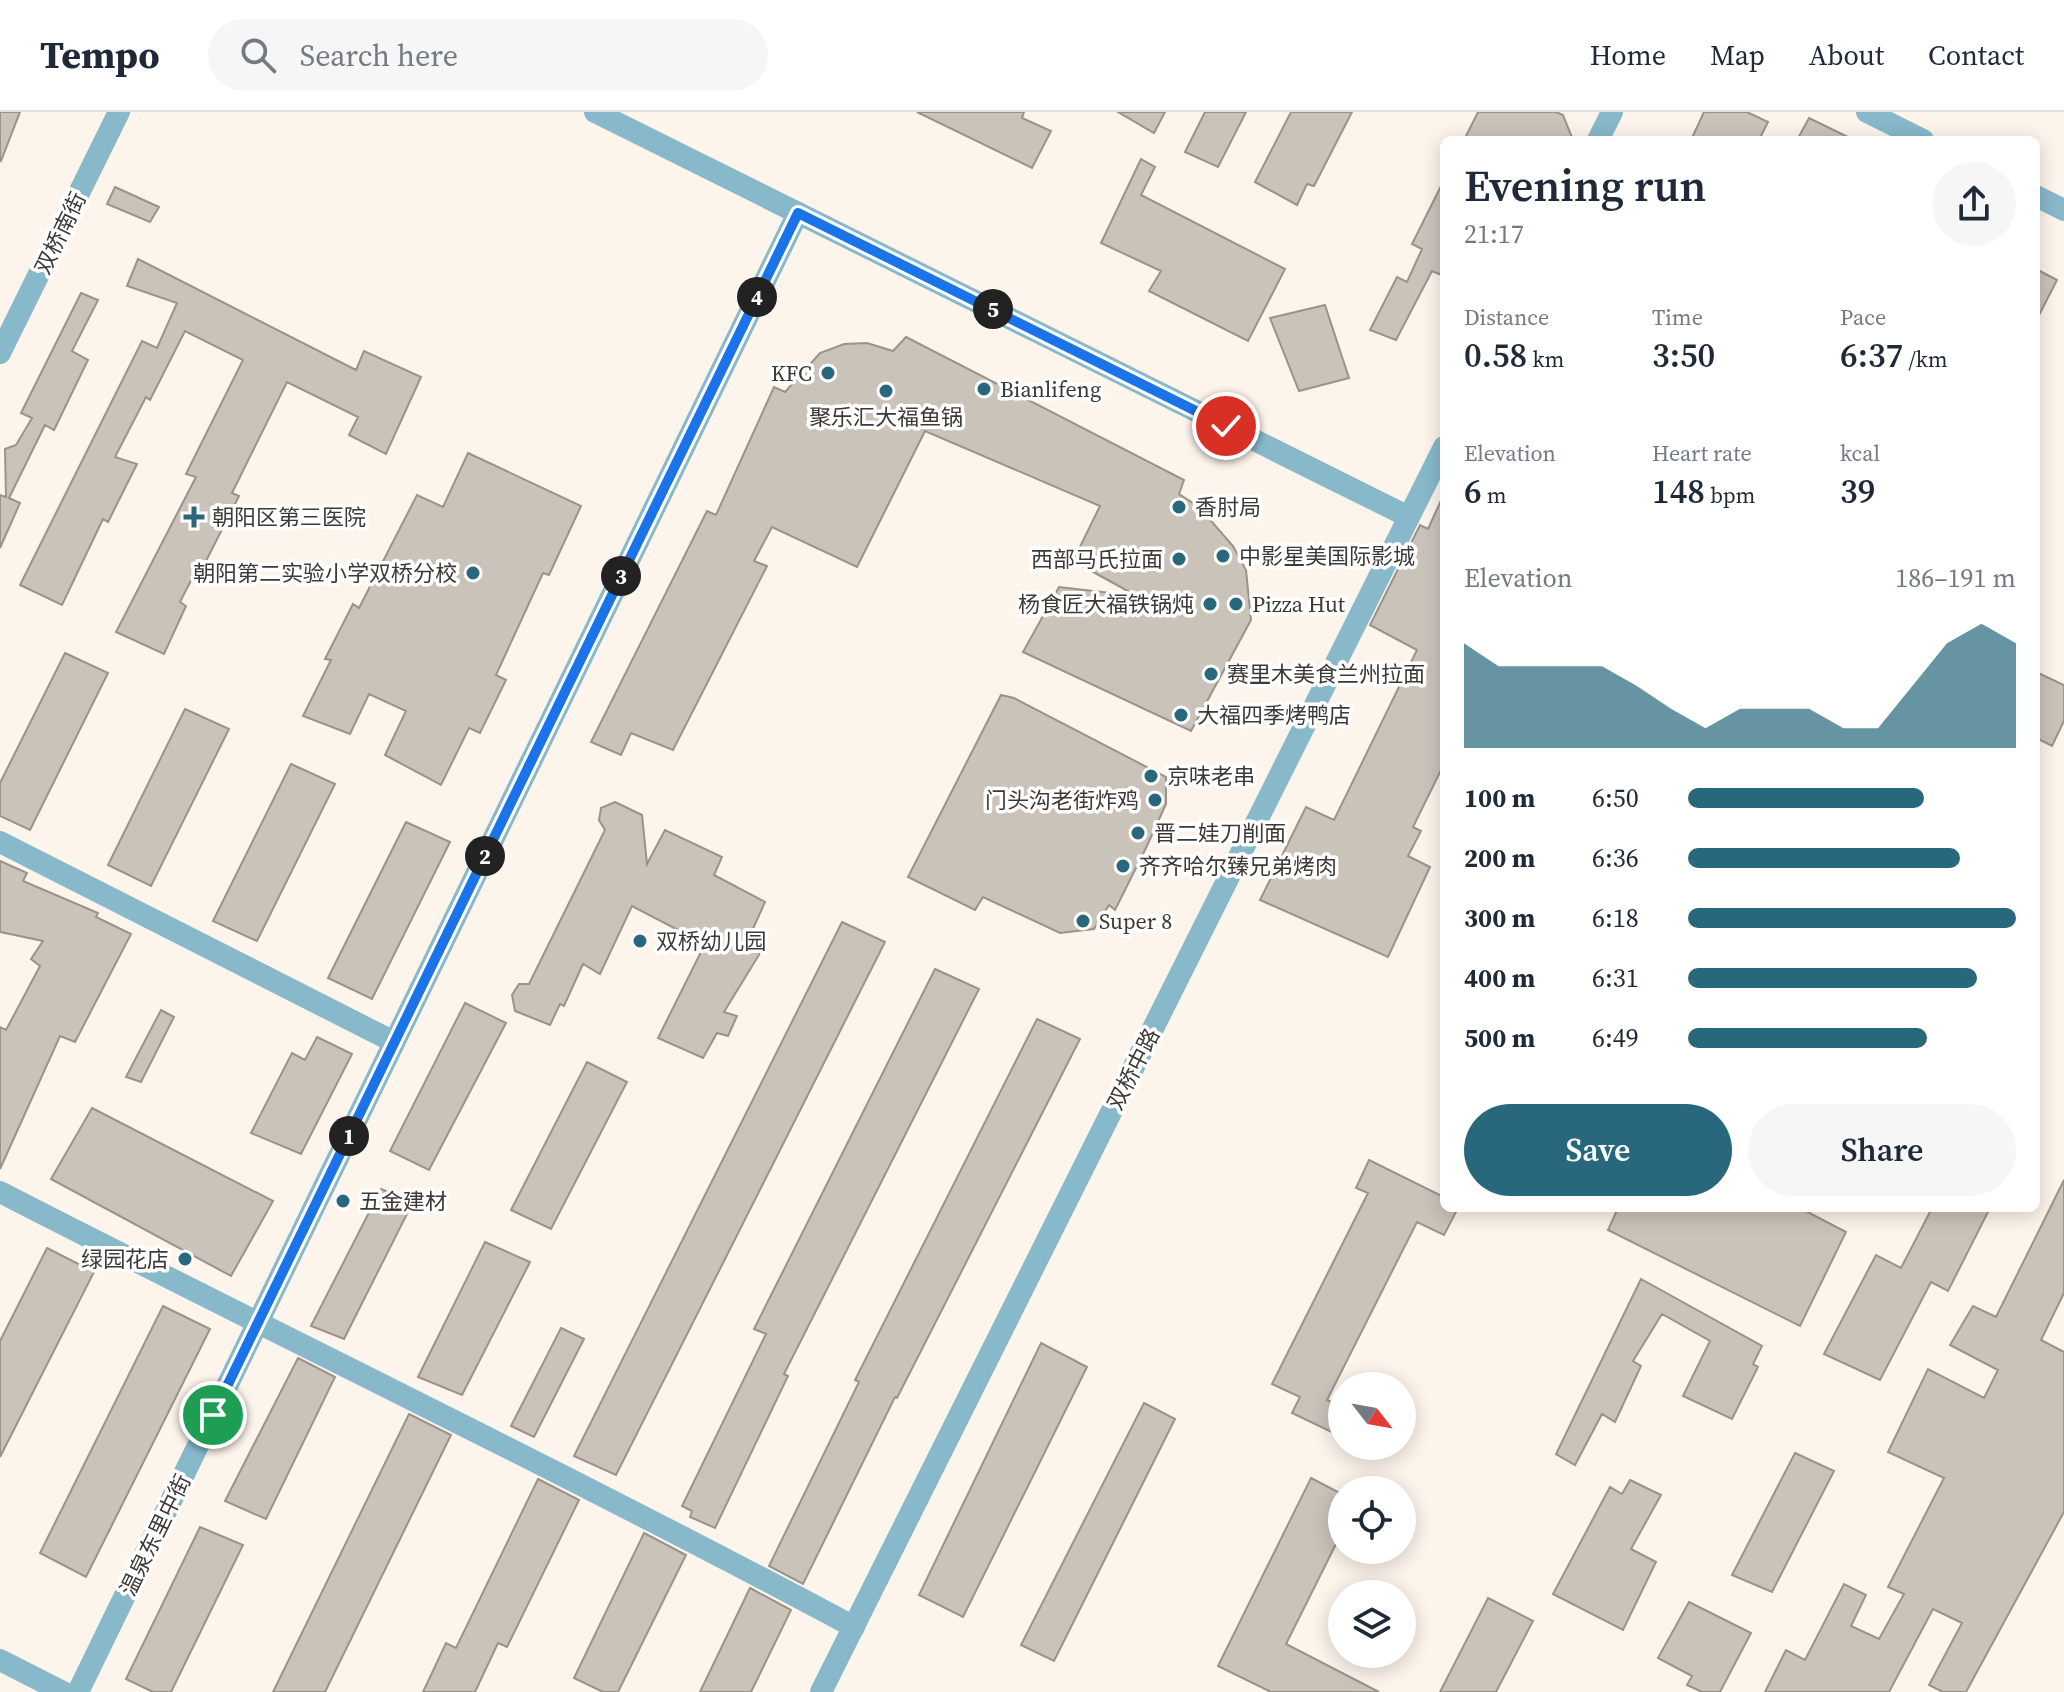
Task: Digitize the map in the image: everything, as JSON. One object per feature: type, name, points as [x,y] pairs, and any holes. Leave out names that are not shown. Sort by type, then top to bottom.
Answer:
[{"type":"street","name":"双桥南街","points":[[0,353],[119,112]]},
{"type":"street","points":[[595,112],[1409,517]]},
{"type":"street","points":[[1600,136],[1612,112]]},
{"type":"street","points":[[1867,112],[1915,136]]},
{"type":"street","points":[[2040,198],[2064,210]]},
{"type":"street","name":"温泉东里中街","points":[[78,1692],[798,213]]},
{"type":"street","name":"双桥中路","points":[[821,1692],[1440,455]]},
{"type":"street","points":[[0,842],[394,1042]]},
{"type":"street","points":[[0,1192],[678,1533],[854,1627]]},
{"type":"street","points":[[0,1660],[63,1692]]},
{"type":"building","points":[[0,112],[20,112],[1,161],[0,160]]},
{"type":"building","points":[[917,112],[1024,112],[1022,118],[1051,131],[1032,168]]},
{"type":"building","points":[[1118,112],[1165,112],[1154,133]]},
{"type":"building","points":[[1205,112],[1246,112],[1218,167],[1185,152]]},
{"type":"building","points":[[1291,112],[1352,112],[1314,186],[1307,184],[1297,205],[1255,182]]},
{"type":"building","points":[[1478,112],[1556,112],[1563,115],[1571,136],[1466,136]]},
{"type":"building","points":[[1704,112],[1747,112],[1768,122],[1761,136],[1693,136]]},
{"type":"building","points":[[1809,118],[1846,136],[1799,136]]},
{"type":"building","points":[[1141,159],[1155,167],[1141,195],[1285,269],[1248,341],[1149,291],[1161,271],[1101,243]]},
{"type":"building","points":[[115,187],[159,207],[150,222],[107,204]]},
{"type":"building","points":[[1440,188],[1440,274],[1432,271],[1396,340],[1370,330],[1397,277],[1407,282],[1422,249],[1412,244]]},
{"type":"building","points":[[138,259],[356,370],[364,351],[421,377],[386,454],[349,435],[358,417],[287,382],[232,493],[239,496],[205,563],[201,561],[180,602],[186,606],[164,654],[116,632],[196,477],[186,474],[243,360],[185,331],[150,400],[146,397],[115,457],[137,464],[108,522],[103,519],[62,605],[20,585],[142,341],[157,348],[177,303],[127,286]]},
{"type":"building","points":[[2040,271],[2057,280],[2040,313]]},
{"type":"building","points":[[81,293],[98,300],[72,351],[88,360],[54,430],[45,425],[9,498],[20,503],[0,548],[0,495],[6,497],[5,449],[16,445],[32,418],[21,413]]},
{"type":"building","points":[[1325,305],[1349,378],[1299,391],[1270,318]]},
{"type":"building","points":[[906,337],[1184,480],[1179,494],[1199,507],[1233,546],[1246,570],[1251,620],[1191,731],[1023,652],[1059,587],[1137,596],[1073,561],[1100,506],[925,431],[857,567],[772,527],[754,561],[767,566],[673,750],[631,733],[621,755],[591,742],[707,511],[716,515],[774,387],[785,392],[820,353],[844,344],[867,343],[893,351]]},
{"type":"building","points":[[468,453],[581,506],[549,575],[543,573],[496,675],[506,680],[480,733],[469,728],[441,785],[385,755],[406,711],[369,694],[350,734],[303,716],[331,660],[325,659],[353,604],[359,608],[417,495],[443,507]]},
{"type":"building","points":[[1440,503],[1440,772],[1413,827],[1421,831],[1408,856],[1430,867],[1388,957],[1260,900],[1306,807],[1334,820],[1417,650],[1370,625],[1420,525],[1428,529]]},
{"type":"building","points":[[65,653],[108,673],[30,830],[0,816],[0,783]]},
{"type":"building","points":[[2040,674],[2064,685],[2064,721],[2052,746],[2040,740]]},
{"type":"building","points":[[1001,695],[1014,698],[1166,777],[1166,804],[1146,848],[1115,910],[1109,905],[1094,929],[1060,933],[983,897],[975,910],[908,877]]},
{"type":"building","points":[[185,709],[229,729],[151,886],[108,865]]},
{"type":"building","points":[[291,764],[335,784],[257,941],[213,921]]},
{"type":"building","points":[[615,802],[642,815],[647,864],[665,830],[722,857],[714,875],[765,902],[747,942],[762,950],[724,1012],[737,1016],[728,1036],[717,1033],[703,1058],[658,1038],[705,944],[632,906],[600,974],[583,964],[564,1006],[560,1004],[550,1025],[515,1011],[512,995],[519,984],[529,984],[605,830],[599,820],[601,808]]},
{"type":"building","points":[[406,822],[450,842],[372,999],[328,978]]},
{"type":"building","points":[[0,861],[27,873],[23,881],[98,913],[96,917],[131,934],[75,1042],[60,1036],[0,1169],[0,1027],[6,1030],[40,966],[31,959],[43,941],[0,932]]},
{"type":"building","points":[[842,922],[885,942],[616,1475],[574,1456]]},
{"type":"building","points":[[935,969],[979,989],[784,1374],[788,1376],[715,1528],[690,1517],[692,1511],[682,1506],[766,1334],[754,1329]]},
{"type":"building","points":[[465,1003],[506,1023],[429,1170],[390,1151]]},
{"type":"building","points":[[161,1010],[174,1017],[141,1082],[126,1077]]},
{"type":"building","points":[[1037,1019],[1080,1039],[895,1397],[803,1584],[769,1566],[859,1382],[855,1380]]},
{"type":"building","points":[[317,1037],[352,1054],[301,1154],[251,1133],[292,1053],[305,1060]]},
{"type":"building","points":[[587,1062],[627,1082],[551,1229],[511,1210]]},
{"type":"building","points":[[92,1108],[273,1201],[231,1276],[51,1179]]},
{"type":"building","points":[[1369,1160],[1440,1195],[1440,1212],[1456,1212],[1444,1235],[1417,1222],[1341,1372],[1328,1372],[1328,1430],[1292,1413],[1300,1397],[1272,1384],[1368,1193],[1356,1188]]},
{"type":"building","points":[[2064,1180],[2064,1293],[2041,1340],[2064,1352],[2064,1512],[1966,1692],[1943,1692],[1929,1685],[1962,1623],[1933,1609],[1889,1692],[1765,1692],[1786,1650],[1805,1660],[1844,1584],[1866,1595],[1851,1626],[1879,1639],[1904,1594],[1888,1587],[1944,1478],[1888,1452],[1928,1369],[1984,1398],[1998,1370],[1950,1345],[1973,1306],[1996,1317]]},
{"type":"building","points":[[381,1189],[413,1202],[344,1339],[311,1326]]},
{"type":"building","points":[[1616,1212],[1808,1212],[1846,1232],[1800,1326],[1608,1230]]},
{"type":"building","points":[[1930,1212],[1988,1212],[1948,1291],[1931,1282],[1880,1380],[1824,1354],[1876,1255],[1901,1268]]},
{"type":"building","points":[[485,1242],[530,1262],[462,1395],[418,1377]]},
{"type":"building","points":[[47,1248],[94,1272],[0,1457],[0,1341]]},
{"type":"building","points":[[1641,1279],[1762,1346],[1753,1364],[1758,1367],[1732,1419],[1683,1396],[1710,1341],[1662,1314],[1633,1361],[1641,1366],[1615,1422],[1602,1414],[1575,1465],[1556,1454]]},
{"type":"building","points":[[163,1306],[210,1329],[86,1577],[40,1553]]},
{"type":"building","points":[[561,1328],[584,1339],[534,1437],[511,1426]]},
{"type":"building","points":[[1041,1343],[1087,1367],[963,1617],[919,1595]]},
{"type":"building","points":[[298,1358],[335,1377],[266,1519],[225,1501]]},
{"type":"building","points":[[1144,1403],[1175,1419],[1054,1661],[1021,1645]]},
{"type":"building","points":[[409,1414],[451,1435],[325,1692],[273,1692]]},
{"type":"building","points":[[1795,1453],[1834,1471],[1772,1592],[1732,1575]]},
{"type":"building","points":[[1311,1478],[1328,1487],[1328,1560],[1286,1644],[1379,1692],[1271,1692],[1218,1666]]},
{"type":"building","points":[[538,1479],[579,1500],[507,1647],[498,1643],[475,1692],[423,1692],[446,1643],[456,1648]]},
{"type":"building","points":[[1630,1480],[1661,1495],[1631,1549],[1656,1562],[1623,1630],[1553,1594],[1610,1487],[1622,1494]]},
{"type":"building","points":[[200,1527],[243,1545],[171,1692],[153,1692],[126,1679]]},
{"type":"building","points":[[644,1533],[686,1555],[618,1692],[603,1692],[574,1678]]},
{"type":"building","points":[[750,1588],[791,1610],[751,1692],[700,1692]]},
{"type":"building","points":[[1488,1598],[1533,1621],[1496,1692],[1440,1692]]},
{"type":"building","points":[[1689,1602],[1751,1633],[1720,1692],[1702,1692],[1687,1685],[1692,1676],[1658,1658]]},
{"type":"place","name":"KFC","points":[[828,373]]},
{"type":"place","name":"Bianlifeng","points":[[984,389]]},
{"type":"place","name":"聚乐汇大福鱼锅","points":[[886,391]]},
{"type":"place","name":"香肘局","points":[[1179,507]]},
{"type":"place","name":"朝阳区第三医院","points":[[194,517]]},
{"type":"place","name":"中影星美国际影城","points":[[1223,556]]},
{"type":"place","name":"西部马氏拉面","points":[[1179,559]]},
{"type":"place","name":"朝阳第二实验小学双桥分校","points":[[473,573]]},
{"type":"place","name":"杨食匠大福铁锅炖","points":[[1210,604]]},
{"type":"place","name":"Pizza Hut","points":[[1236,604]]},
{"type":"place","name":"赛里木美食兰州拉面","points":[[1211,674]]},
{"type":"place","name":"大福四季烤鸭店","points":[[1181,715]]},
{"type":"place","name":"京味老串","points":[[1151,776]]},
{"type":"place","name":"门头沟老街炸鸡","points":[[1155,800]]},
{"type":"place","name":"晋二娃刀削面","points":[[1138,833]]},
{"type":"place","name":"齐齐哈尔臻兄弟烤肉","points":[[1123,866]]},
{"type":"place","name":"Super 8","points":[[1083,921]]},
{"type":"place","name":"双桥幼儿园","points":[[640,941]]},
{"type":"place","name":"五金建材","points":[[343,1201]]},
{"type":"place","name":"绿园花店","points":[[185,1259]]},
{"type":"route","points":[[213,1415],[798,213],[1226,426]]}]
